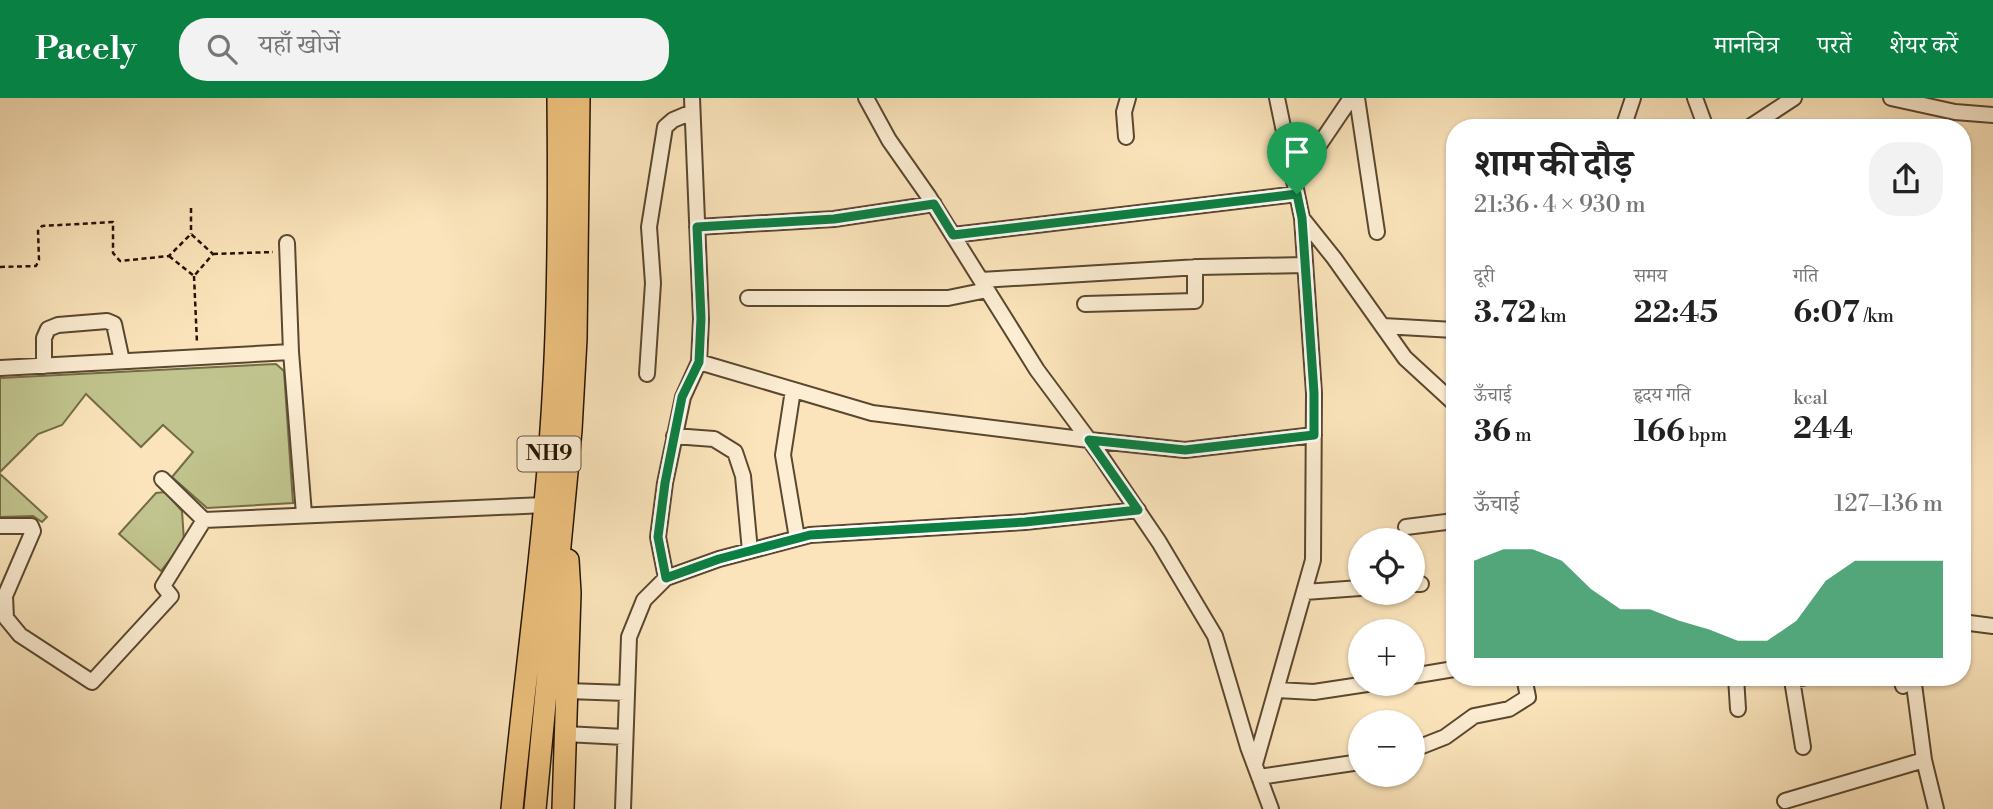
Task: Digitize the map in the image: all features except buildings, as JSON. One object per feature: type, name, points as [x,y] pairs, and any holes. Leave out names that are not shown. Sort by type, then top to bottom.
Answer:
[{"type":"highway","name":"NH9","points":[[535,809],[554,506],[554,381],[569,180],[568,99]]},
{"type":"highway","name":"NH9","points":[[512,809],[554,506]]},
{"type":"highway","points":[[554,506],[570,593],[563,809]]},
{"type":"street","points":[[866,98],[889,140],[934,204],[1037,370],[1159,541],[1215,636],[1271,809]]},
{"type":"street","points":[[1126,137],[1125,113],[1128,98]]},
{"type":"street","points":[[1257,771],[1313,560],[1314,393],[1302,218],[1277,98]]},
{"type":"street","points":[[1296,188],[1351,98]]},
{"type":"street","points":[[1357,98],[1377,232]]},
{"type":"street","points":[[1626,119],[1633,98]]},
{"type":"street","points":[[1695,98],[1703,119]]},
{"type":"street","points":[[1762,119],[1794,98]]},
{"type":"street","points":[[1891,98],[1955,112],[1993,115]]},
{"type":"street","points":[[666,578],[658,537],[665,483],[682,397],[699,362],[701,318],[692,105]]},
{"type":"street","points":[[647,374],[653,283],[649,227],[665,127],[692,105]]},
{"type":"street","points":[[953,235],[1296,188]]},
{"type":"street","points":[[697,227],[834,219],[934,204]]},
{"type":"street","points":[[1302,218],[1405,358],[1446,396]]},
{"type":"street","points":[[287,247],[291,352],[304,514]]},
{"type":"street","points":[[748,298],[948,298],[984,285],[1195,267],[1305,265]]},
{"type":"street","points":[[1085,304],[1195,300],[1195,267]]},
{"type":"street","points":[[44,366],[44,338],[48,329],[58,325],[107,321],[114,324],[118,333],[122,361]]},
{"type":"street","points":[[1382,326],[1446,330]]},
{"type":"street","points":[[0,368],[291,352]]},
{"type":"street","points":[[699,362],[872,413],[1089,440],[1185,450],[1314,435]]},
{"type":"street","points":[[793,390],[783,455],[797,538]]},
{"type":"street","points":[[674,436],[714,439],[735,452],[743,477],[750,551]]},
{"type":"street","points":[[162,479],[204,520],[554,506]]},
{"type":"street","points":[[623,809],[629,637],[644,600],[666,578],[719,559],[810,535],[1025,522],[1138,510]]},
{"type":"street","points":[[0,526],[22,524],[31,526],[33,531],[5,596],[6,618],[20,635],[92,682],[171,596],[163,586],[204,520]]},
{"type":"street","points":[[1406,527],[1446,522]]},
{"type":"street","points":[[1305,592],[1348,589]]},
{"type":"street","points":[[1971,623],[1993,626]]},
{"type":"street","points":[[1425,674],[1446,670]]},
{"type":"street","points":[[1425,745],[1445,737],[1474,716],[1509,709],[1528,697],[1526,686]]},
{"type":"street","points":[[1737,686],[1738,709]]},
{"type":"street","points":[[1793,686],[1802,747]]},
{"type":"street","points":[[1907,686],[1936,809]]},
{"type":"street","points":[[1277,690],[1314,692],[1348,687]]},
{"type":"street","points":[[567,691],[626,694]]},
{"type":"street","points":[[565,734],[624,737]]},
{"type":"street","points":[[1785,801],[1924,760]]},
{"type":"street","points":[[1257,771],[1348,763]]},
{"type":"path","points":[[0,267],[36,265],[39,260],[38,231],[42,226],[113,222],[113,253],[120,261],[169,256],[191,233],[191,208]]},
{"type":"path","points":[[191,233],[213,254]]},
{"type":"path","points":[[198,357],[194,276],[213,254],[287,247]]},
{"type":"path","points":[[169,256],[194,276]]},
{"type":"green space","points":[[276,364],[284,371],[293,503],[207,508],[172,477],[193,452],[163,425],[141,447],[86,394],[62,425],[38,434],[0,472],[0,378]]},
{"type":"green space","points":[[0,474],[47,517],[42,522],[33,516],[0,517]]},
{"type":"green space","points":[[165,492],[182,511],[184,541],[161,571],[119,534],[156,493]]},
{"type":"route","points":[[1297,194],[1302,218],[1314,393],[1314,435],[1185,450],[1089,440],[1138,510],[1025,522],[810,535],[719,559],[666,578],[658,537],[665,483],[682,397],[699,362],[701,318],[697,227],[834,219],[934,204],[953,235],[1297,194]]}]
